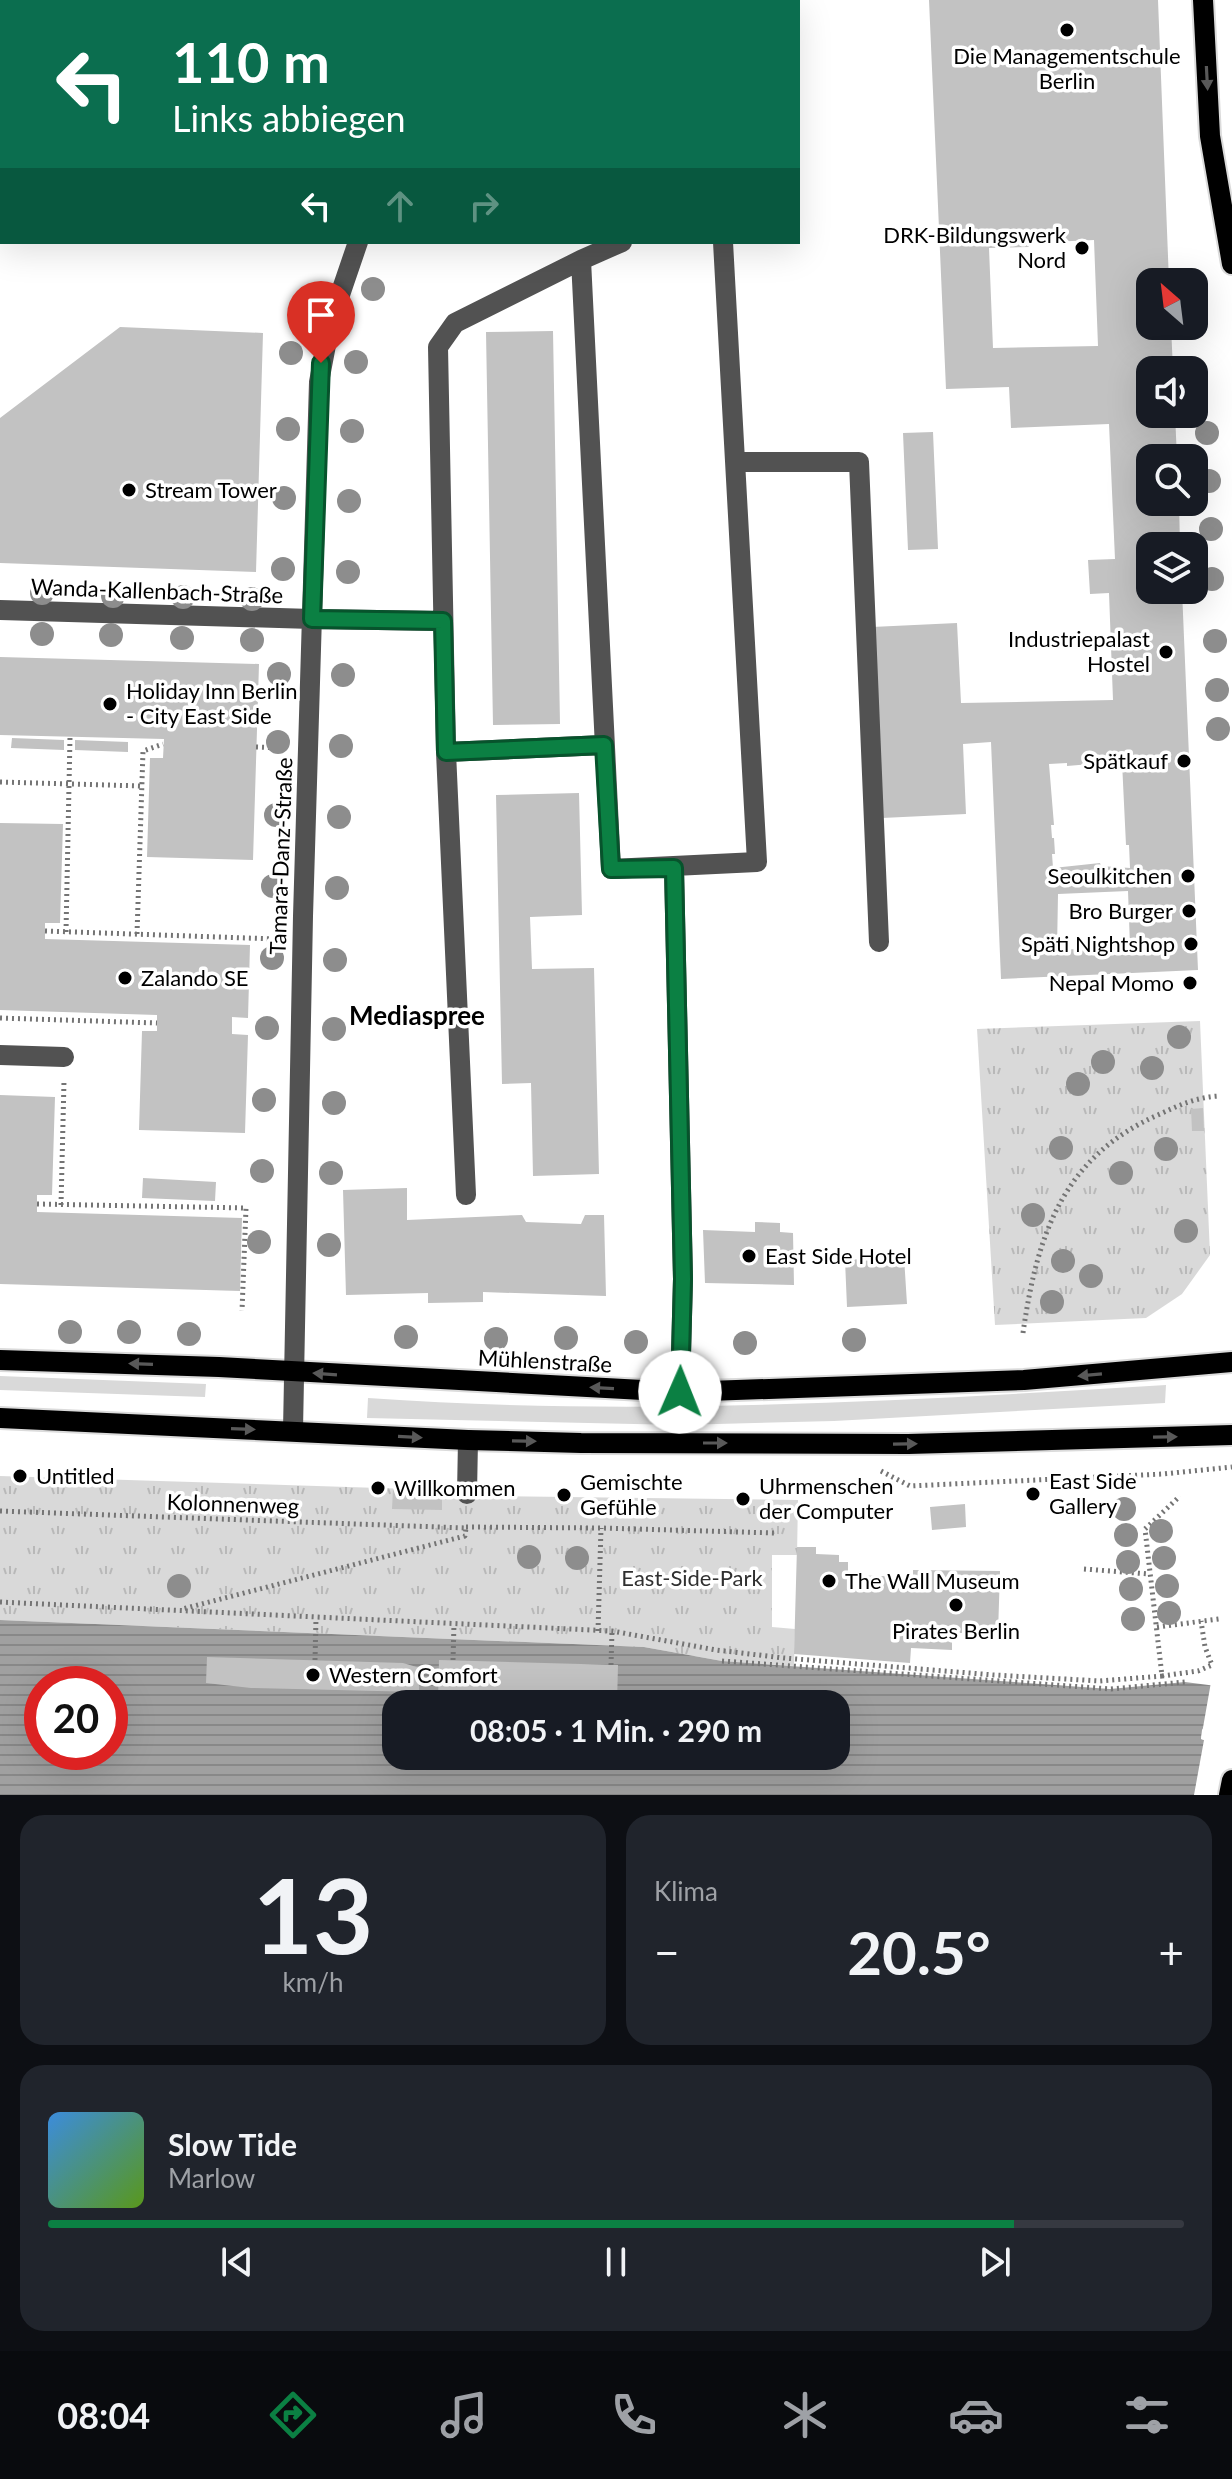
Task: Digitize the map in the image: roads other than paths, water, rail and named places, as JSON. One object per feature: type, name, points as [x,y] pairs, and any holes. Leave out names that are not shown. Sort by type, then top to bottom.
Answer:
[{"type":"main road","points":[[1203,0],[1210,136],[1232,264]]},
{"type":"main road","name":"Mühlenstraße","points":[[0,1360],[295,1371],[680,1392],[1024,1380],[1232,1362]]},
{"type":"main road","points":[[0,1418],[468,1440],[908,1444],[1232,1435]]},
{"type":"main road","points":[[1229,1795],[1232,1780]]},
{"type":"street","name":"Tamara-Danz-Straße","points":[[293,1430],[302,939],[321,363],[336,300],[357,244]]},
{"type":"street","points":[[466,1195],[446,752],[438,347],[455,323],[617,244]]},
{"type":"street","points":[[581,260],[611,869],[757,862],[723,244]]},
{"type":"street","points":[[735,462],[859,462],[879,942]]},
{"type":"street","name":"Wanda-Kallenbach-Straße","points":[[0,610],[443,621]]},
{"type":"street","points":[[446,752],[604,745]]},
{"type":"street","points":[[674,868],[683,1279],[680,1392]]},
{"type":"street","points":[[0,1055],[64,1057]]},
{"type":"street","points":[[467,1494],[468,1440]]},
{"type":"place","name":"Die Managementschule Berlin","points":[[1067,30]]},
{"type":"place","name":"DRK-Bildungswerk Nord","points":[[1082,248]]},
{"type":"place","name":"Stream Tower","points":[[129,490]]},
{"type":"place","name":"Industriepalast Hostel","points":[[1166,652]]},
{"type":"place","name":"Holiday Inn Berlin - City East Side","points":[[110,704]]},
{"type":"place","name":"Spätkauf","points":[[1184,761]]},
{"type":"place","name":"Seoulkitchen","points":[[1188,876]]},
{"type":"place","name":"Bro Burger","points":[[1189,911]]},
{"type":"place","name":"Späti Nightshop","points":[[1191,944]]},
{"type":"place","name":"Zalando SE","points":[[125,978]]},
{"type":"place","name":"Nepal Momo","points":[[1190,983]]},
{"type":"place","name":"East Side Hotel","points":[[749,1256]]},
{"type":"place","name":"Untitled","points":[[20,1476]]},
{"type":"place","name":"Willkommen","points":[[378,1488]]},
{"type":"place","name":"East Side Gallery","points":[[1033,1494]]},
{"type":"place","name":"Gemischte Gefühle","points":[[564,1495]]},
{"type":"place","name":"Uhrmenschen der Computer","points":[[743,1499]]},
{"type":"place","name":"The Wall Museum","points":[[829,1581]]},
{"type":"place","name":"Pirates Berlin","points":[[956,1605]]},
{"type":"place","name":"Western Comfort","points":[[313,1675]]},
{"type":"district","name":"Mediaspree","points":[[417,1016]]},
{"type":"park label","name":"East-Side-Park","points":[[692,1578]]}]
